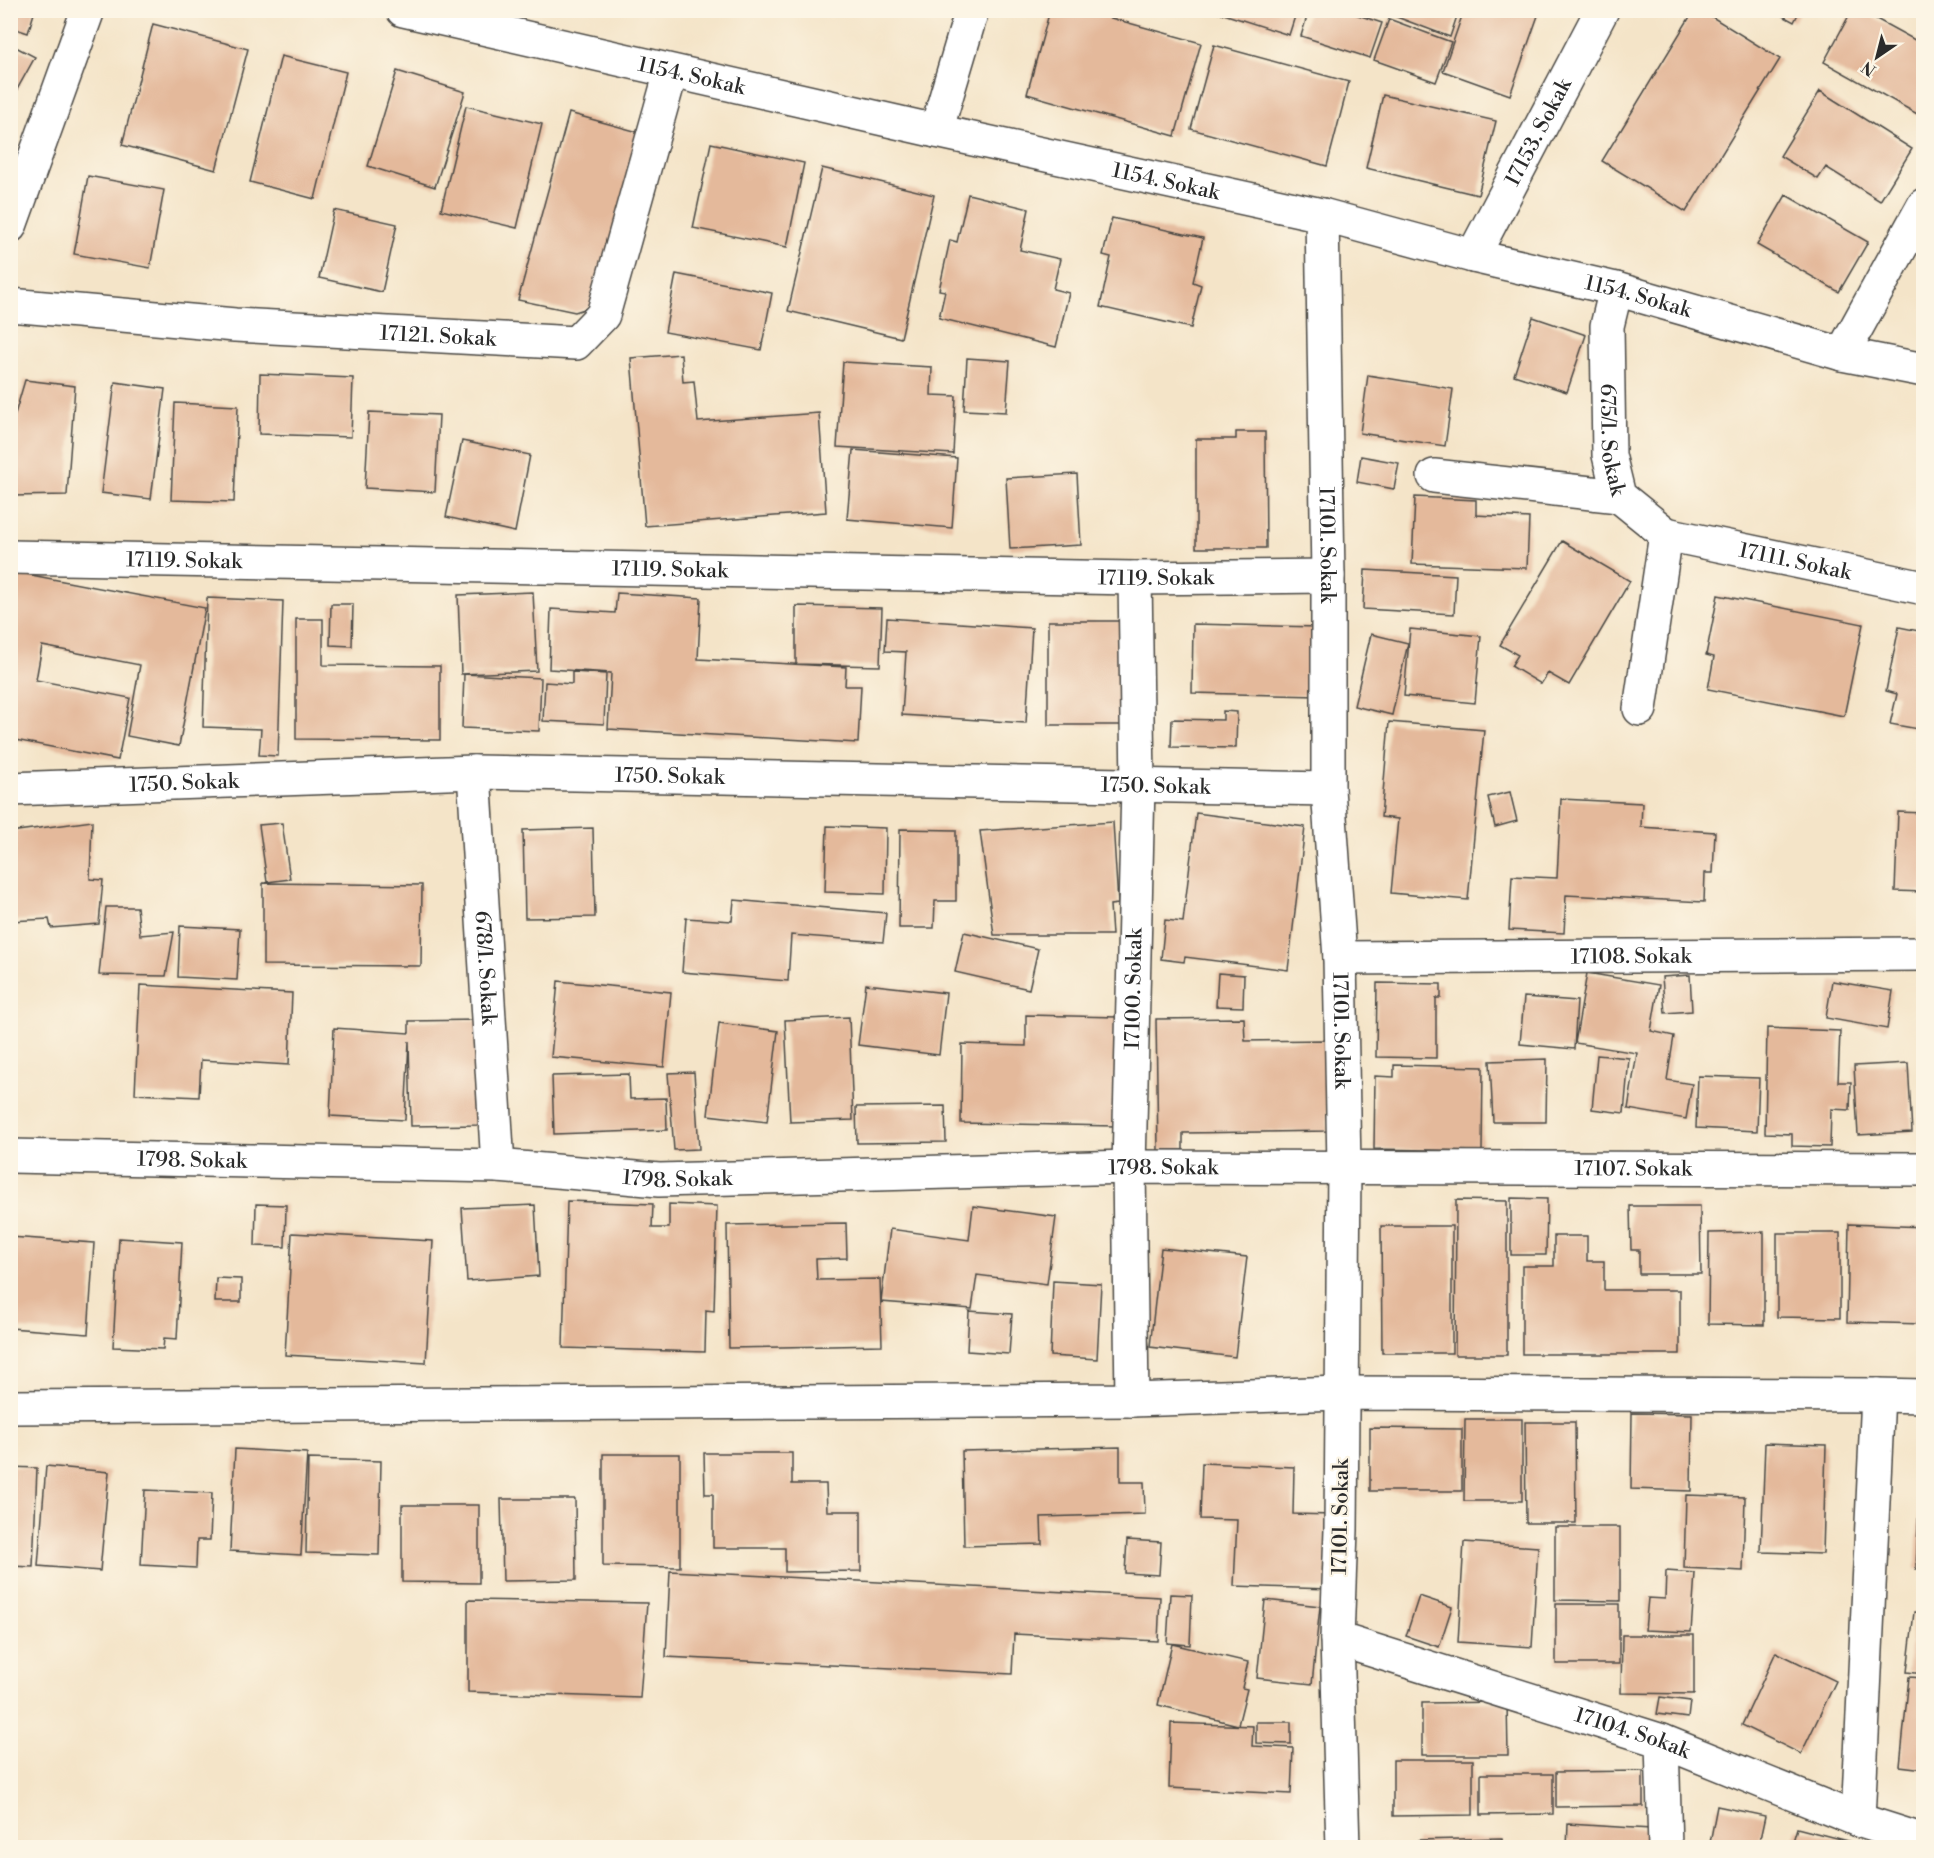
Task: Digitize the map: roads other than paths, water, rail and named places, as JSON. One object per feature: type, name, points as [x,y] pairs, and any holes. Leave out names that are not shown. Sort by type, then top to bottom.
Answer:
[{"type":"street","points":[[10,226],[88,10]]},
{"type":"street","name":"1154. Sokak","points":[[402,10],[936,132],[1322,215],[1473,256],[1616,289],[1842,354],[1923,370]]},
{"type":"street","points":[[936,132],[972,10]]},
{"type":"street","name":"17153. Sokak","points":[[1473,256],[1602,10]]},
{"type":"street","name":"17121. Sokak","points":[[10,305],[236,325],[576,343],[603,315],[671,72]]},
{"type":"street","points":[[1842,354],[1923,205]]},
{"type":"street","name":"17101. Sokak","points":[[1322,215],[1328,576],[1328,789],[1340,958],[1344,1166],[1341,1530],[1337,1639],[1343,1848]]},
{"type":"street","name":"675/1. Sokak","points":[[1616,289],[1607,326],[1609,455],[1618,496],[1666,534]]},
{"type":"street","points":[[1434,476],[1618,496]]},
{"type":"street","points":[[1640,709],[1666,534]]},
{"type":"street","name":"17111. Sokak","points":[[1666,534],[1923,588]]},
{"type":"street","name":"17119. Sokak","points":[[10,557],[1136,578],[1328,576]]},
{"type":"street","name":"17100. Sokak","points":[[1132,1400],[1129,1167],[1138,785],[1136,578]]},
{"type":"street","name":"1750. Sokak","points":[[10,789],[474,771],[1328,789]]},
{"type":"street","name":"678/1. Sokak","points":[[474,771],[498,1166]]},
{"type":"street","name":"17108. Sokak","points":[[1340,958],[1923,954]]},
{"type":"street","name":"1798. Sokak","points":[[10,1156],[498,1166],[659,1180],[1129,1167],[1344,1166]]},
{"type":"street","name":"17107. Sokak","points":[[1344,1166],[1923,1169]]},
{"type":"street","points":[[10,1407],[1132,1400],[1341,1393],[1923,1396]]},
{"type":"street","points":[[1857,1820],[1878,1395]]},
{"type":"street","name":"17104. Sokak","points":[[1337,1639],[1662,1741],[1857,1820],[1923,1841]]},
{"type":"street","points":[[1662,1741],[1665,1848]]}]
